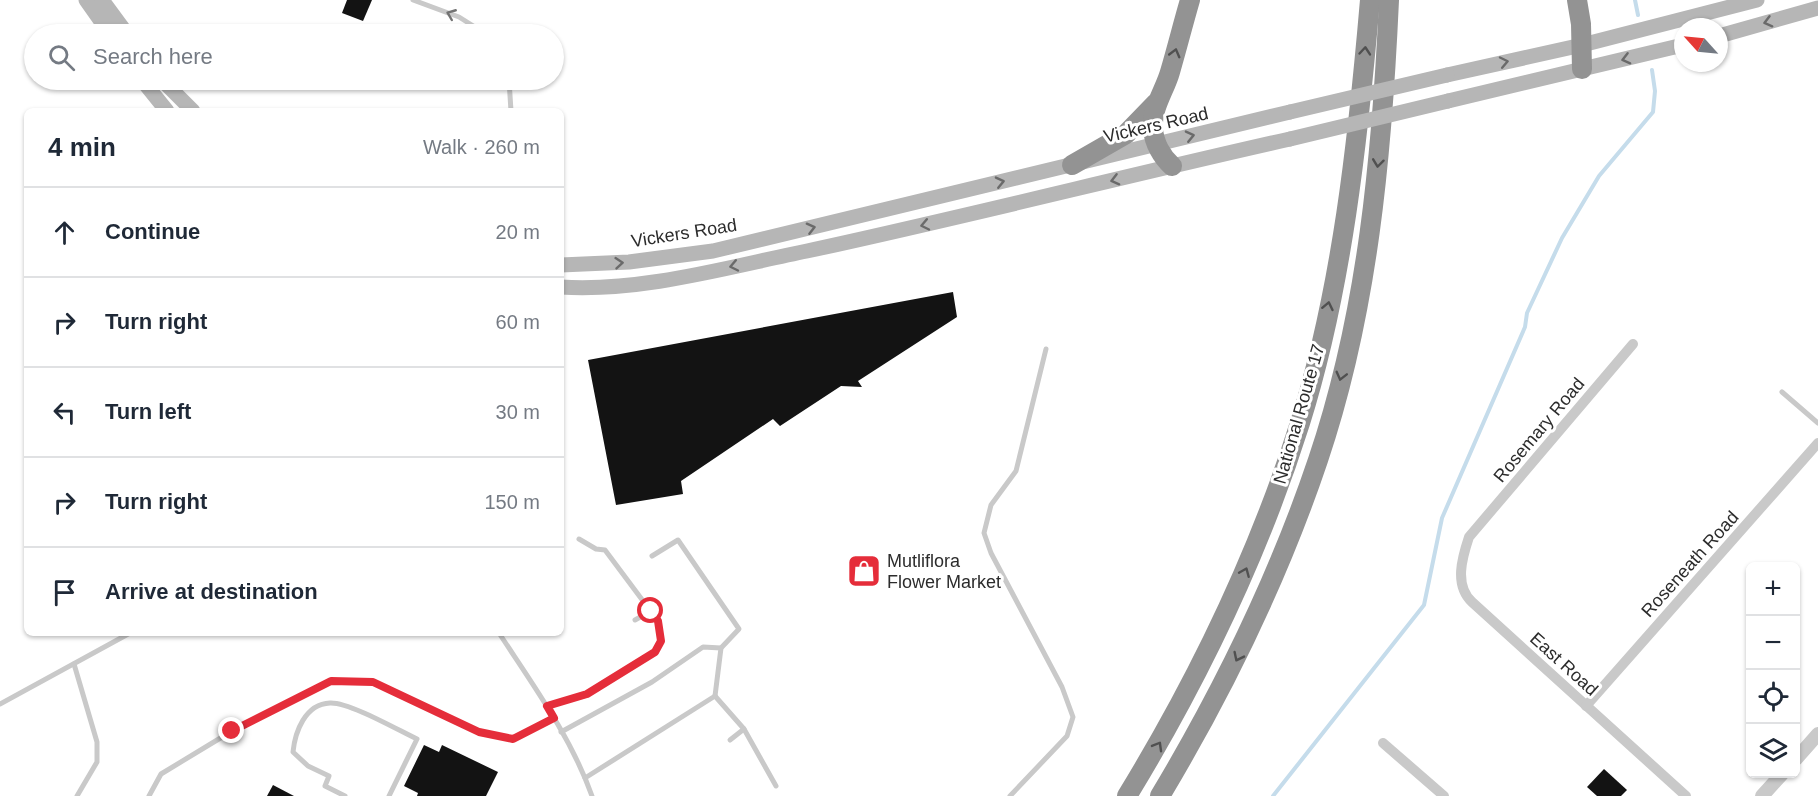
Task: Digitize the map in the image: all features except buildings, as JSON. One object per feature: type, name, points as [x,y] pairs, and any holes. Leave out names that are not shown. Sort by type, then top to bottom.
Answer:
[{"type":"highway","points":[[1172,165],[1161,154],[1152,130],[1159,99],[1170,75],[1190,0]]},
{"type":"highway","name":"National Route 17","points":[[1127,796],[1188,693],[1218,634],[1272,505],[1300,423],[1312,381],[1341,242],[1354,160],[1370,0]]},
{"type":"highway","points":[[1160,796],[1226,680],[1261,608],[1319,459],[1354,321],[1370,228],[1381,141],[1389,0]]},
{"type":"highway","points":[[1577,0],[1582,69]]},
{"type":"highway","points":[[1072,165],[1126,134],[1139,124],[1159,99]]},
{"type":"main road","points":[[86,0],[103,24]]},
{"type":"main road","points":[[102,0],[120,24]]},
{"type":"main road","name":"Vickers Road","points":[[564,265],[629,262],[712,251],[1290,112],[1582,45],[1758,0]]},
{"type":"main road","points":[[1728,33],[1818,8]]},
{"type":"main road","points":[[564,287],[657,281],[718,270],[1017,204],[1172,165],[1674,47]]},
{"type":"main road","points":[[150,90],[165,108]]},
{"type":"main road","points":[[172,90],[190,108]]},
{"type":"street","name":"Rosemary Road","points":[[1469,537],[1633,344]]},
{"type":"street","name":"Roseneath Road","points":[[1586,706],[1818,443]]},
{"type":"street","name":"East Road","points":[[1469,537],[1461,574],[1461,583],[1466,597],[1686,796]]},
{"type":"street","points":[[1800,754],[1818,734]]},
{"type":"street","points":[[1383,743],[1444,796]]},
{"type":"street","points":[[1762,796],[1778,778]]},
{"type":"lane","points":[[413,0],[459,17],[470,24]]},
{"type":"lane","points":[[510,90],[511,108]]},
{"type":"lane","points":[[1010,796],[1067,736],[1073,717],[1062,687],[992,553],[984,533],[991,505],[1016,471],[1046,348]]},
{"type":"lane","points":[[1782,392],[1818,423]]},
{"type":"lane","points":[[547,706],[587,694],[655,652],[661,641],[658,621],[605,549],[596,549],[579,539]]},
{"type":"lane","points":[[652,556],[678,540],[739,629],[721,648],[715,696],[744,729],[776,786]]},
{"type":"lane","points":[[635,620],[651,611]]},
{"type":"lane","points":[[0,704],[125,636]]},
{"type":"lane","points":[[501,636],[554,718],[592,796]]},
{"type":"lane","points":[[561,732],[652,682],[703,647],[721,648]]},
{"type":"lane","points":[[74,664],[97,742],[97,762],[77,796]]},
{"type":"lane","points":[[149,796],[161,774],[232,731],[331,681],[373,682],[479,732],[513,739],[554,718]]},
{"type":"lane","points":[[585,778],[715,696]]},
{"type":"lane","points":[[345,796],[325,786],[328,776],[308,766],[293,752],[295,732],[309,712],[329,703],[355,710],[417,739],[389,796]]},
{"type":"lane","points":[[730,740],[744,729]]},
{"type":"waterway","points":[[1635,0],[1638,15]]},
{"type":"waterway","points":[[1273,796],[1424,605],[1442,518],[1525,327],[1527,313],[1562,238],[1599,176],[1653,112],[1655,91],[1652,70]]},
{"type":"place","name":"Mutliflora Flower Market","points":[[864,571]]},
{"type":"route","points":[[232,731],[331,681],[373,682],[479,732],[513,739],[554,718],[547,706],[587,694],[655,652],[661,641],[658,621],[651,611]]}]
